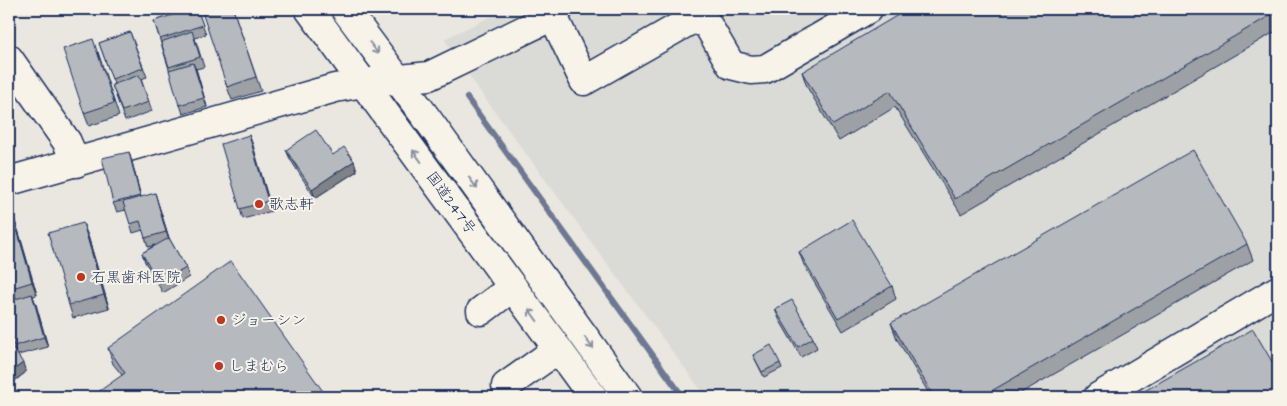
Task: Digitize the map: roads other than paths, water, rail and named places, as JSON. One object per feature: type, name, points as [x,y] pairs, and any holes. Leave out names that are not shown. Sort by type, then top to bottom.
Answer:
[{"type":"main road","name":"国道247号","points":[[309,9],[593,397]]},
{"type":"main road","name":"国道247号","points":[[345,9],[628,397]]},
{"type":"main road","points":[[9,181],[335,88],[429,76],[556,13],[584,82],[691,20],[706,22],[732,65],[750,70],[765,69],[868,9]]},
{"type":"main road","points":[[9,59],[67,142],[76,163]]},
{"type":"main road","points":[[481,311],[513,287]]},
{"type":"main road","points":[[1098,397],[1278,290]]},
{"type":"main road","points":[[506,386],[558,349]]},
{"type":"waterway","points":[[467,98],[683,397]]},
{"type":"place","name":"歌志軒","points":[[259,204]]},
{"type":"place","name":"石黒歯科医院","points":[[81,277]]},
{"type":"place","name":"ジョーシン","points":[[221,320]]},
{"type":"place","name":"しまむら","points":[[219,366]]}]
